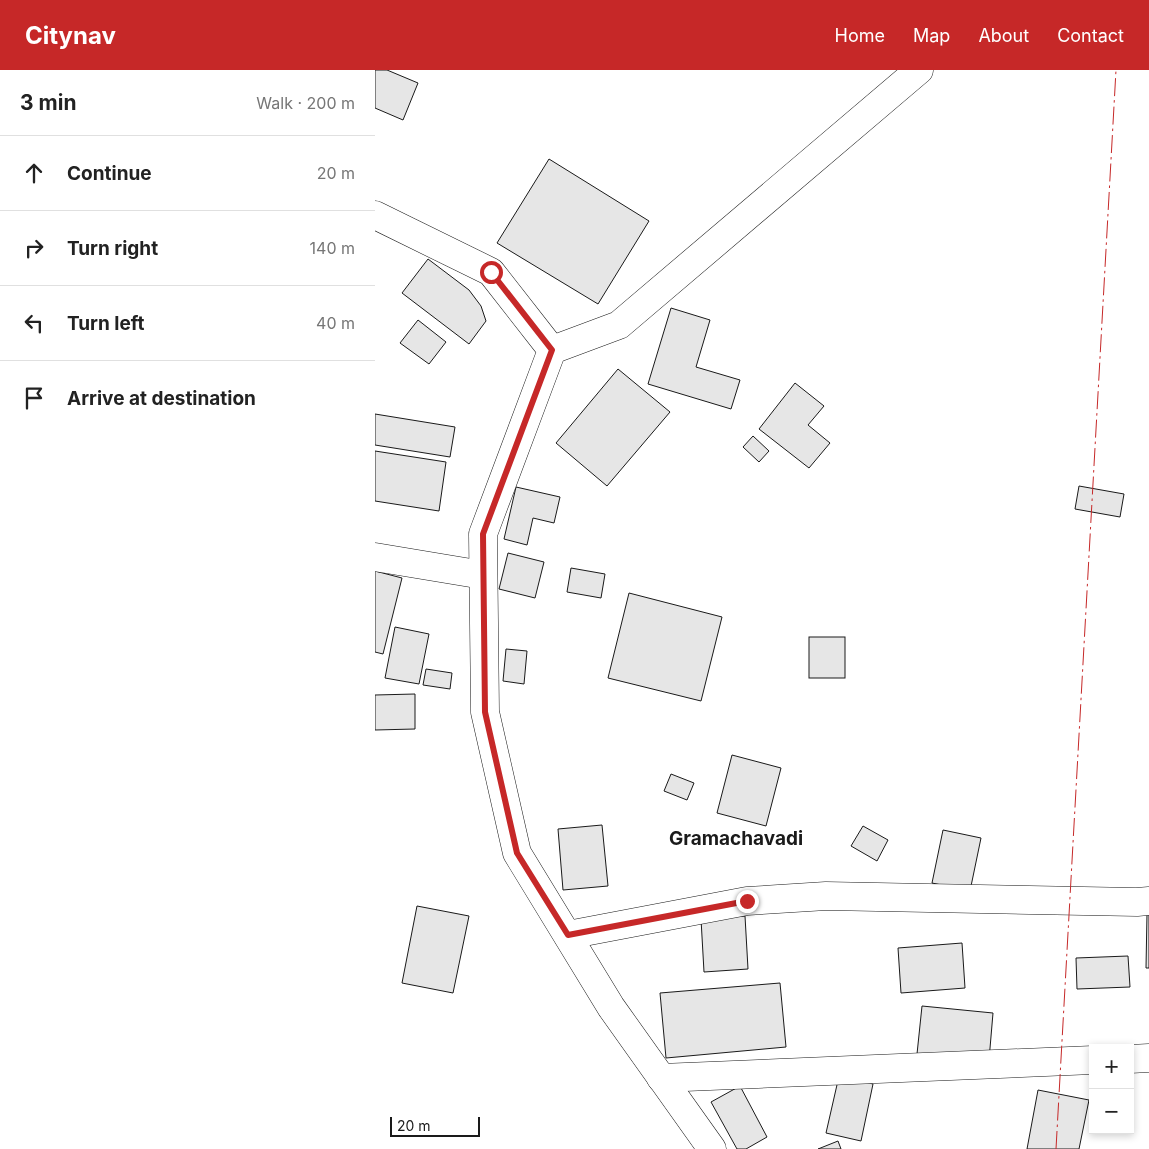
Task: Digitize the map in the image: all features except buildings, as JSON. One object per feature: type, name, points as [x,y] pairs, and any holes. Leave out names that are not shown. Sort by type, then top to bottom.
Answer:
[{"type":"street","points":[[712,1149],[611,1007],[517,853],[485,712],[483,534],[552,350],[619,325],[919,70]]},
{"type":"street","points":[[375,215],[491,272],[552,350]]},
{"type":"street","points":[[375,557],[483,575]]},
{"type":"street","points":[[568,935],[747,901],[826,896],[1149,901]]},
{"type":"street","points":[[1134,1058],[1149,1058]]},
{"type":"street","points":[[661,1078],[1089,1060]]},
{"type":"power","points":[[1056,1149],[1116,70]]},
{"type":"district","name":"Gramachavadi","points":[[736,838]]},
{"type":"route","points":[[491,272],[552,350],[483,534],[485,712],[517,853],[568,935],[747,901]]}]
